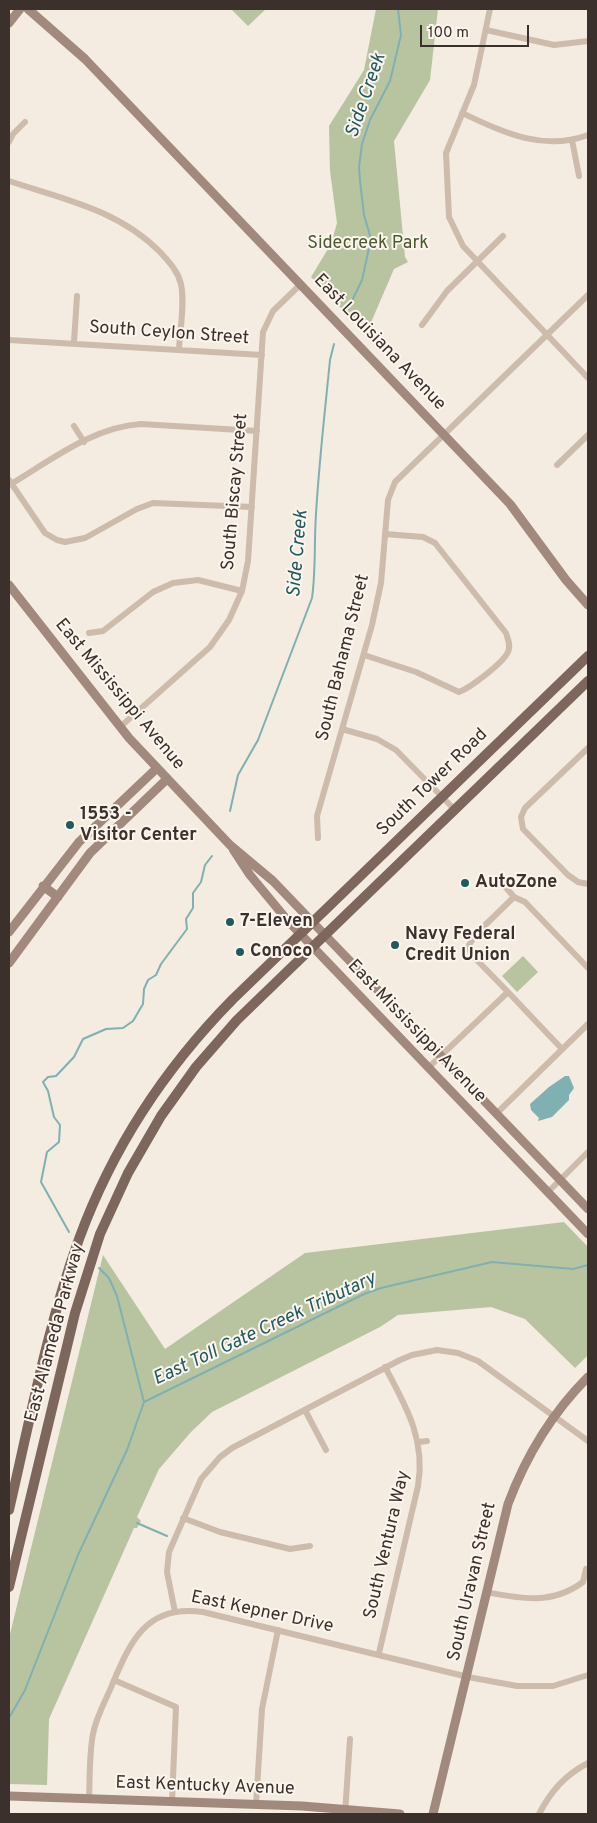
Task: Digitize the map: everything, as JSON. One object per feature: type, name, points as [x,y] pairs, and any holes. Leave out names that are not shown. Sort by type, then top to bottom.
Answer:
[{"type":"main road","name":"South Tower Road","points":[[300,934],[588,656]]},
{"type":"main road","name":"South Tower Road","points":[[313,947],[588,681]]},
{"type":"main road","name":"East Alameda Parkway","points":[[9,1510],[60,1298],[84,1226],[113,1163],[143,1112],[173,1068],[210,1023],[300,934]]},
{"type":"main road","name":"East Alameda Parkway","points":[[9,1587],[76,1307],[91,1259],[116,1198],[131,1167],[183,1085],[237,1020],[313,947]]},
{"type":"main road","points":[[183,1085],[188,1067],[213,1037],[210,1023]]},
{"type":"street","points":[[9,22],[20,9]]},
{"type":"street","name":"East Louisiana Avenue","points":[[28,9],[85,59],[444,434],[520,516],[559,571],[588,605]]},
{"type":"street","points":[[490,9],[474,85],[446,153],[448,209],[457,237],[477,261],[588,378]]},
{"type":"street","points":[[486,30],[554,45],[588,41]]},
{"type":"street","points":[[462,113],[517,137],[541,141],[572,140],[588,135]]},
{"type":"street","points":[[9,142],[13,134],[25,122]]},
{"type":"street","points":[[572,140],[578,176]]},
{"type":"street","points":[[9,181],[109,215],[129,225],[153,246],[174,268],[181,284],[179,349]]},
{"type":"street","points":[[422,325],[447,290],[503,236]]},
{"type":"street","name":"South Biscay Street","points":[[120,727],[210,647],[229,620],[242,590],[248,562],[264,332],[269,316],[300,284]]},
{"type":"street","name":"South Bahama Street","points":[[318,838],[317,816],[379,598],[388,500],[395,482],[588,295]]},
{"type":"street","name":"South Ceylon Street","points":[[74,342],[77,296]]},
{"type":"street","name":"South Ceylon Street","points":[[9,340],[74,342],[262,355]]},
{"type":"street","points":[[252,507],[153,502],[86,538],[65,542],[45,533],[10,482],[111,428],[141,424],[257,431]]},
{"type":"street","points":[[74,426],[84,442]]},
{"type":"street","points":[[557,465],[588,435]]},
{"type":"street","points":[[364,655],[416,672],[459,692],[474,685],[508,652],[510,643],[506,633],[435,543],[423,537],[386,534]]},
{"type":"street","points":[[89,633],[103,631],[153,592],[172,583],[198,580],[242,590]]},
{"type":"street","name":"East Mississippi Avenue","points":[[9,585],[120,727],[167,779],[230,844],[261,870],[588,1209]]},
{"type":"street","points":[[342,729],[377,739],[396,750],[455,810]]},
{"type":"street","points":[[588,748],[525,808],[521,818],[524,829],[568,875],[578,882],[588,884]]},
{"type":"street","points":[[9,932],[86,835],[157,768]]},
{"type":"street","points":[[9,963],[101,841],[167,779]]},
{"type":"street","name":"East Mississippi Avenue","points":[[230,844],[261,890],[300,934],[588,1234]]},
{"type":"street","points":[[59,867],[72,878]]},
{"type":"street","points":[[503,884],[514,897],[524,902],[588,968]]},
{"type":"street","points":[[44,886],[58,898]]},
{"type":"street","points":[[514,897],[476,934],[469,945],[471,954],[562,1049]]},
{"type":"street","points":[[428,1068],[508,992]]},
{"type":"street","points":[[496,1114],[588,1024]]},
{"type":"street","points":[[548,1192],[588,1152]]},
{"type":"street","points":[[175,1612],[167,1572],[167,1560],[200,1479],[220,1457],[412,1354],[437,1350],[458,1353],[487,1366],[588,1442]]},
{"type":"street","name":"South Ventura Way","points":[[379,1653],[418,1486],[421,1465],[419,1442],[411,1416],[385,1367]]},
{"type":"street","name":"South Uravan Street","points":[[433,1814],[468,1676],[498,1537],[514,1488],[528,1456],[554,1416],[588,1377]]},
{"type":"street","points":[[305,1410],[326,1450]]},
{"type":"street","points":[[419,1442],[427,1441]]},
{"type":"street","points":[[183,1518],[220,1532],[290,1549],[310,1546]]},
{"type":"street","points":[[486,1592],[532,1600],[554,1597],[564,1594],[583,1582],[586,1569]]},
{"type":"street","name":"East Kepner Drive","points":[[89,1799],[93,1734],[126,1652],[137,1634],[153,1620],[175,1612],[203,1612],[468,1676],[517,1686],[553,1686],[588,1675]]},
{"type":"street","points":[[256,1805],[262,1709],[278,1630]]},
{"type":"street","points":[[114,1680],[176,1707],[172,1802]]},
{"type":"street","points":[[346,1811],[350,1740]]},
{"type":"street","points":[[539,1814],[547,1799],[560,1782],[588,1763]]},
{"type":"street","name":"East Kentucky Avenue","points":[[9,1796],[256,1805],[400,1814]]},
{"type":"green space","points":[[231,9],[266,9],[248,26]]},
{"type":"green space","name":"Sidecreek Park","points":[[376,9],[438,9],[430,80],[394,141],[405,257],[408,262],[394,269],[366,334],[311,277],[331,244],[337,223],[330,171],[329,126],[364,70]]},
{"type":"green space","points":[[523,956],[538,972],[517,992],[502,976]]},
{"type":"green space","points":[[564,1222],[588,1247],[588,1355],[575,1368],[525,1319],[491,1307],[398,1315],[380,1327],[212,1412],[191,1432],[159,1469],[137,1517],[141,1521],[137,1528],[134,1528],[49,1719],[47,1785],[9,1784],[9,1638],[103,1255],[165,1349],[305,1253]]},
{"type":"water","points":[[565,1076],[569,1076],[574,1088],[569,1095],[569,1100],[552,1117],[538,1121],[539,1118],[531,1110],[530,1104]]},
{"type":"waterway","name":"Side Creek","points":[[348,309],[362,280],[371,239],[364,215],[360,181],[359,167],[362,144],[370,120],[390,81],[401,35],[398,9]]},
{"type":"waterway","name":"Side Creek","points":[[230,811],[238,775],[258,740],[312,598],[319,475],[330,360],[334,344]]},
{"type":"waterway","name":"Side Creek","points":[[69,1232],[41,1182],[47,1152],[59,1142],[60,1125],[54,1117],[48,1091],[43,1082],[48,1077],[56,1076],[74,1057],[83,1039],[106,1029],[123,1028],[133,1021],[143,1004],[144,989],[148,980],[156,975],[161,964],[187,929],[186,919],[193,908],[193,893],[201,882],[205,865],[212,856]]},
{"type":"waterway","name":"East Toll Gate Creek Tributary","points":[[9,1718],[25,1690],[78,1555],[127,1450],[144,1402],[364,1294],[381,1288],[492,1262],[573,1269],[588,1265]]},
{"type":"waterway","name":"Side Creek","points":[[99,1268],[109,1278],[117,1296],[144,1402]]},
{"type":"waterway","points":[[137,1523],[167,1536]]},
{"type":"place","name":"1553 - Visitor Center","points":[[70,825]]},
{"type":"place","name":"AutoZone","points":[[465,883]]},
{"type":"place","name":"7-Eleven","points":[[230,922]]},
{"type":"place","name":"Navy Federal Credit Union","points":[[395,945]]},
{"type":"place","name":"Conoco","points":[[240,952]]}]
